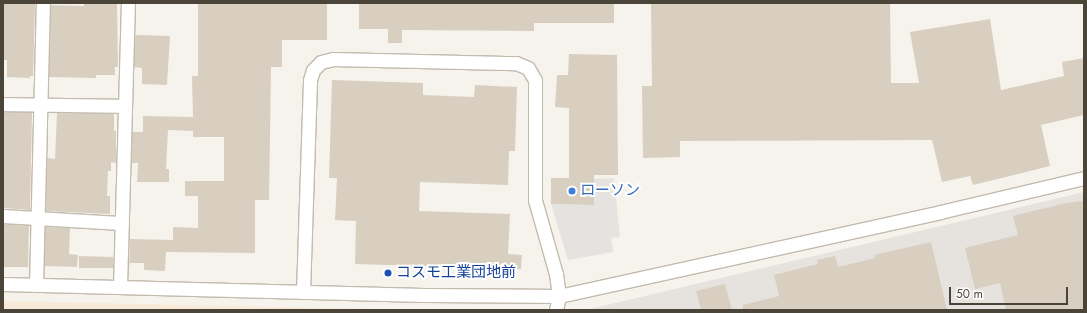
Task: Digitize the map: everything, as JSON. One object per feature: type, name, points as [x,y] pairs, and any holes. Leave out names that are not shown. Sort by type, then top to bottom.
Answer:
[{"type":"street","points":[[36,285],[36,217],[43,3]]},
{"type":"street","points":[[120,287],[128,3]]},
{"type":"street","points":[[303,292],[310,80],[313,70],[321,62],[341,59],[516,63],[528,68],[535,80],[535,200],[556,274],[559,296],[556,310]]},
{"type":"street","points":[[3,104],[125,106]]},
{"type":"street","points":[[3,284],[424,295],[559,296],[940,212],[1084,178]]},
{"type":"street","points":[[3,216],[122,223]]},
{"type":"shaded area","points":[[614,178],[620,237],[611,238],[613,252],[568,260],[551,204],[594,205],[594,179]]},
{"type":"shaded area","points":[[1084,192],[1084,310],[589,310],[590,309]]},
{"type":"shaded area","points":[[3,301],[420,310],[3,310]]},
{"type":"building","points":[[4,3],[35,4],[33,76],[30,76],[30,78],[7,77],[7,60],[3,60]]},
{"type":"building","points":[[198,3],[327,3],[327,40],[282,40],[282,67],[271,67],[269,200],[255,200],[255,253],[166,252],[165,271],[144,270],[144,263],[130,263],[129,268],[130,239],[173,240],[173,227],[198,228],[198,196],[185,196],[185,181],[224,181],[224,137],[193,137],[193,131],[168,130],[166,169],[169,169],[169,182],[137,182],[138,163],[132,163],[132,132],[143,132],[143,116],[193,117],[192,76],[198,76]]},
{"type":"building","points":[[359,3],[614,3],[614,23],[534,23],[534,31],[402,30],[402,43],[388,43],[388,29],[359,29]]},
{"type":"building","points":[[651,3],[890,3],[891,83],[919,83],[910,32],[990,19],[1001,90],[1064,76],[1062,62],[1084,58],[1084,115],[1041,125],[1050,166],[973,185],[970,176],[942,182],[932,140],[680,141],[680,157],[643,158],[642,86],[652,86]]},
{"type":"building","points":[[84,4],[117,4],[118,67],[115,67],[115,75],[96,75],[96,78],[49,77],[51,5],[84,6]]},
{"type":"building","points":[[135,35],[170,36],[167,85],[142,84],[142,68],[134,67]]},
{"type":"building","points":[[569,54],[617,55],[618,175],[594,175],[594,205],[551,204],[551,178],[569,178],[569,108],[555,107],[557,75],[568,75]]},
{"type":"building","points":[[332,80],[423,83],[423,95],[474,97],[475,85],[517,87],[515,151],[509,151],[508,185],[420,182],[419,211],[510,214],[508,254],[522,255],[521,269],[355,264],[356,221],[335,220],[337,178],[329,178]]},
{"type":"building","points":[[3,112],[32,112],[30,210],[3,208]]},
{"type":"building","points":[[57,113],[114,114],[114,131],[116,131],[116,163],[111,162],[111,171],[108,171],[107,196],[110,196],[110,214],[46,211],[47,158],[55,159]]},
{"type":"building","points":[[1084,201],[1084,310],[1006,310],[1000,283],[975,289],[965,248],[1018,235],[1013,216],[1066,203]]},
{"type":"building","points":[[3,224],[29,226],[28,267],[3,267]]},
{"type":"building","points":[[45,227],[70,228],[69,254],[78,255],[77,267],[44,266]]},
{"type":"building","points":[[931,242],[947,310],[743,310],[743,305],[779,296],[774,275],[818,264],[817,260],[835,256],[838,267],[875,258],[874,255]]},
{"type":"building","points":[[79,256],[113,257],[113,268],[79,268]]},
{"type":"building","points":[[725,284],[732,310],[701,310],[696,291]]},
{"type":"place","name":"ローソン","points":[[572,191]]},
{"type":"place","name":"コスモ工業団地前","points":[[388,273]]}]
